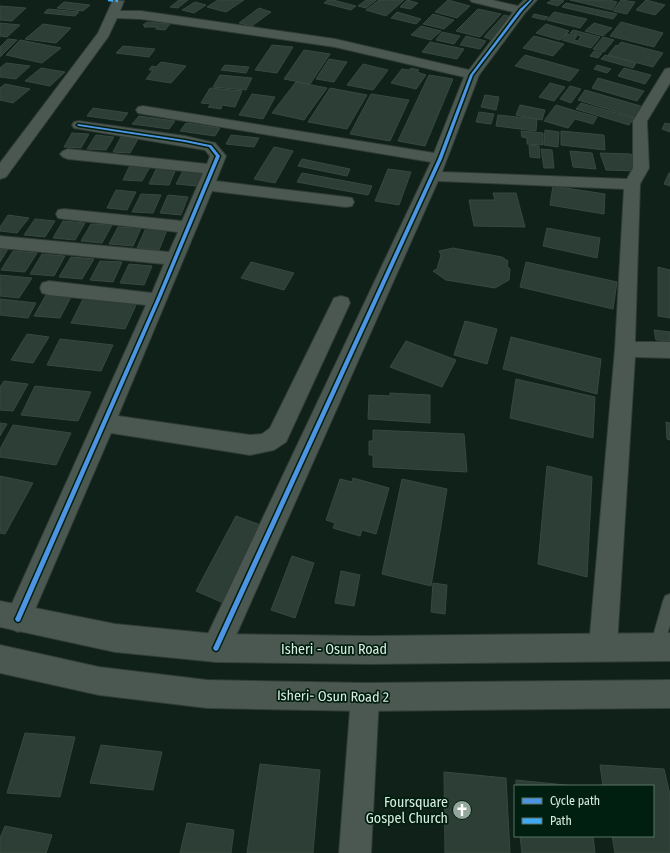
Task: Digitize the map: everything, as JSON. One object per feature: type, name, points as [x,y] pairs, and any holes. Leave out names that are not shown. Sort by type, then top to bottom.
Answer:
[{"type":"street","points":[[0,174],[104,34],[117,0]]},
{"type":"street","points":[[476,0],[526,5]]},
{"type":"street","points":[[216,648],[436,168],[472,75],[526,5]]},
{"type":"street","points":[[112,14],[149,16],[335,43],[400,56],[472,75]]},
{"type":"street","points":[[603,646],[625,349],[632,184],[641,168],[640,121],[670,72]]},
{"type":"street","points":[[143,110],[436,168],[632,184]]},
{"type":"street","points":[[9,617],[104,423],[158,300],[218,156],[210,146],[185,140],[79,125]]},
{"type":"street","points":[[68,154],[210,177],[346,202]]},
{"type":"street","points":[[64,214],[188,227]]},
{"type":"street","points":[[0,242],[175,258]]},
{"type":"street","points":[[49,288],[158,300]]},
{"type":"street","points":[[104,423],[250,445],[266,443],[278,435],[340,303]]},
{"type":"street","points":[[625,349],[670,350]]},
{"type":"street","name":"Isheri - Osun Road","points":[[9,617],[115,638],[216,648],[369,650],[603,646],[664,647]]},
{"type":"street","name":"Isheri- Osun Road 2","points":[[0,659],[99,682],[207,694],[365,697],[670,694]]},
{"type":"street","points":[[355,853],[365,697]]},
{"type":"lane","points":[[664,647],[670,601]]},
{"type":"building","points":[[179,0],[188,0],[178,8],[170,7]]},
{"type":"building","points":[[218,0],[244,0],[226,12],[207,7]]},
{"type":"building","points":[[328,0],[356,6],[351,10],[324,3]]},
{"type":"building","points":[[366,0],[376,0],[366,8],[358,6]]},
{"type":"building","points":[[379,0],[404,0],[386,16],[366,10]]},
{"type":"building","points":[[407,0],[418,3],[411,9],[400,7]]},
{"type":"building","points":[[448,0],[470,6],[457,18],[435,12]]},
{"type":"building","points":[[552,0],[564,1],[558,6],[547,3]]},
{"type":"building","points":[[570,0],[609,0],[617,2],[612,10]]},
{"type":"building","points":[[621,0],[635,2],[627,14],[613,11]]},
{"type":"building","points":[[646,0],[665,5],[655,15],[636,10]]},
{"type":"building","points":[[64,2],[90,5],[83,11],[57,8]]},
{"type":"building","points":[[195,2],[206,5],[194,13],[182,10]]},
{"type":"building","points":[[566,3],[617,14],[613,19],[562,7]]},
{"type":"building","points":[[0,6],[26,8],[12,21],[0,20]]},
{"type":"building","points":[[259,8],[271,12],[252,26],[239,23]]},
{"type":"building","points":[[48,9],[79,12],[75,16],[44,13]]},
{"type":"building","points":[[478,9],[501,14],[480,37],[456,31]]},
{"type":"building","points":[[397,12],[421,19],[416,24],[391,18]]},
{"type":"building","points":[[554,12],[587,19],[580,28],[547,20]]},
{"type":"building","points":[[433,14],[454,20],[444,29],[423,24]]},
{"type":"building","points":[[534,14],[548,17],[545,20],[532,17]]},
{"type":"building","points":[[504,15],[512,17],[492,40],[484,37]]},
{"type":"building","points":[[147,22],[170,24],[165,30],[156,29],[157,27],[144,27],[146,26],[143,25]]},
{"type":"building","points":[[621,22],[663,33],[654,47],[610,36]]},
{"type":"building","points":[[0,23],[20,25],[7,37],[0,36]]},
{"type":"building","points":[[594,23],[612,28],[603,36],[585,31]]},
{"type":"building","points":[[43,24],[71,28],[56,43],[25,39]]},
{"type":"building","points":[[546,24],[569,31],[560,40],[536,33]]},
{"type":"building","points":[[421,26],[441,31],[431,40],[411,35]]},
{"type":"building","points":[[573,30],[600,37],[591,48],[562,40],[567,34],[577,36],[574,40],[578,41],[581,36],[570,33]]},
{"type":"building","points":[[442,32],[460,36],[454,44],[436,40]]},
{"type":"building","points":[[466,36],[486,41],[480,49],[460,45]]},
{"type":"building","points":[[534,36],[564,44],[553,56],[523,48]]},
{"type":"building","points":[[603,37],[614,40],[604,52],[593,49]]},
{"type":"building","points":[[8,39],[17,40],[0,57],[0,47]]},
{"type":"building","points":[[20,40],[61,48],[42,63],[6,55]]},
{"type":"building","points":[[430,42],[464,49],[457,59],[422,52]]},
{"type":"building","points":[[621,42],[663,53],[653,67],[608,55],[616,45],[618,46]]},
{"type":"building","points":[[272,45],[293,47],[277,73],[255,70]]},
{"type":"building","points":[[123,46],[155,49],[149,57],[116,53]]},
{"type":"building","points":[[304,50],[330,54],[310,84],[284,79]]},
{"type":"building","points":[[594,51],[602,53],[598,58],[590,56]]},
{"type":"building","points":[[525,55],[579,70],[570,81],[515,66]]},
{"type":"building","points":[[605,55],[636,63],[633,68],[601,59]]},
{"type":"building","points":[[329,59],[347,62],[334,82],[316,79]]},
{"type":"building","points":[[161,62],[186,66],[171,83],[146,79],[153,70],[149,70],[152,66],[156,67]]},
{"type":"building","points":[[6,63],[30,66],[16,79],[0,77],[0,68]]},
{"type":"building","points":[[363,64],[388,70],[373,90],[347,85]]},
{"type":"building","points":[[225,65],[249,67],[246,73],[221,70]]},
{"type":"building","points":[[597,65],[611,69],[607,73],[594,69]]},
{"type":"building","points":[[41,68],[65,72],[50,86],[25,81]]},
{"type":"building","points":[[411,68],[419,70],[417,72],[426,75],[416,89],[391,83],[402,69],[409,70]]},
{"type":"building","points":[[624,68],[651,75],[645,84],[618,76]]},
{"type":"building","points":[[220,75],[252,78],[246,90],[213,87]]},
{"type":"building","points":[[429,75],[453,79],[425,146],[398,141]]},
{"type":"building","points":[[598,78],[644,91],[637,101],[592,88]]},
{"type":"building","points":[[296,82],[327,88],[304,120],[272,113]]},
{"type":"building","points":[[550,83],[565,87],[554,101],[539,97]]},
{"type":"building","points":[[5,84],[30,89],[13,103],[0,100],[0,88]]},
{"type":"building","points":[[570,86],[581,89],[571,103],[560,99]]},
{"type":"building","points":[[210,88],[242,91],[235,107],[222,105],[221,109],[208,107],[211,104],[201,103]]},
{"type":"building","points":[[330,88],[367,95],[347,129],[308,122]]},
{"type":"building","points":[[585,90],[644,107],[637,118],[578,100]]},
{"type":"building","points":[[252,94],[275,97],[263,119],[239,115]]},
{"type":"building","points":[[371,94],[409,100],[390,141],[350,134]]},
{"type":"building","points":[[485,95],[499,97],[496,110],[481,107]]},
{"type":"building","points":[[581,103],[634,118],[629,125],[576,109]]},
{"type":"building","points":[[520,105],[545,110],[542,120],[516,115]]},
{"type":"building","points":[[556,105],[597,117],[593,124],[575,119],[568,128],[544,121]]},
{"type":"building","points":[[93,108],[128,113],[122,121],[87,116]]},
{"type":"building","points":[[479,112],[494,114],[491,124],[476,122]]},
{"type":"building","points":[[498,115],[537,119],[536,131],[496,126]]},
{"type":"building","points":[[139,116],[175,121],[169,129],[132,124]]},
{"type":"building","points":[[186,123],[220,128],[215,136],[180,131]]},
{"type":"building","points":[[665,123],[670,124],[670,132],[662,129]]},
{"type":"building","points":[[545,130],[559,132],[558,147],[544,145]]},
{"type":"building","points":[[521,131],[543,133],[543,145],[527,144],[527,138],[522,137]]},
{"type":"building","points":[[561,131],[604,135],[605,150],[561,145]]},
{"type":"building","points":[[72,133],[89,134],[81,148],[64,147]]},
{"type":"building","points":[[96,135],[114,137],[106,150],[87,149]]},
{"type":"building","points":[[231,135],[259,138],[254,147],[226,144]]},
{"type":"building","points":[[121,137],[138,139],[130,153],[113,152]]},
{"type":"building","points":[[529,145],[539,146],[540,158],[530,157]]},
{"type":"building","points":[[274,147],[293,151],[275,183],[254,179]]},
{"type":"building","points":[[541,149],[552,150],[554,168],[544,168]]},
{"type":"building","points":[[570,151],[592,153],[596,169],[573,167]]},
{"type":"building","points":[[600,153],[631,154],[638,171],[606,170]]},
{"type":"building","points":[[302,159],[350,169],[347,176],[298,166]]},
{"type":"building","points":[[131,163],[151,165],[142,181],[123,180]]},
{"type":"building","points":[[157,167],[176,169],[169,185],[149,184]]},
{"type":"building","points":[[184,169],[204,171],[197,186],[176,184]]},
{"type":"building","points":[[388,169],[411,172],[399,205],[375,201]]},
{"type":"building","points":[[302,173],[372,186],[368,195],[297,182]]},
{"type":"building","points":[[670,173],[670,186],[664,184]]},
{"type":"building","points":[[553,186],[605,194],[604,214],[550,205]]},
{"type":"building","points":[[116,190],[136,192],[127,210],[107,208]]},
{"type":"building","points":[[493,193],[516,193],[525,227],[474,226],[469,200],[495,200]]},
{"type":"building","points":[[141,194],[161,195],[153,213],[132,212]]},
{"type":"building","points":[[168,195],[188,197],[181,215],[160,213]]},
{"type":"building","points":[[8,215],[29,218],[17,233],[0,231],[0,227]]},
{"type":"building","points":[[35,219],[55,221],[45,237],[24,235]]},
{"type":"building","points":[[63,221],[85,223],[75,240],[53,238]]},
{"type":"building","points":[[91,224],[112,225],[102,243],[81,241]]},
{"type":"building","points":[[118,227],[141,228],[133,246],[109,244]]},
{"type":"building","points":[[146,228],[167,230],[159,250],[137,248]]},
{"type":"building","points":[[547,228],[600,238],[597,258],[543,246]]},
{"type":"building","points":[[453,248],[502,257],[508,261],[507,266],[510,269],[509,280],[495,288],[446,280],[433,271],[437,269],[441,255],[439,251]]},
{"type":"building","points":[[0,249],[8,249],[0,262]]},
{"type":"building","points":[[13,251],[37,253],[25,272],[1,270]]},
{"type":"building","points":[[42,254],[65,256],[54,276],[30,274]]},
{"type":"building","points":[[71,257],[94,259],[82,279],[59,277]]},
{"type":"building","points":[[100,261],[122,262],[113,282],[90,280]]},
{"type":"building","points":[[251,262],[294,273],[284,290],[241,278]]},
{"type":"building","points":[[526,262],[617,282],[613,309],[520,287]]},
{"type":"building","points":[[129,264],[152,266],[144,285],[120,283]]},
{"type":"building","points":[[658,267],[670,270],[670,318],[658,316]]},
{"type":"building","points":[[0,275],[32,278],[19,298],[0,296]]},
{"type":"building","points":[[47,293],[72,295],[60,318],[34,316]]},
{"type":"building","points":[[84,297],[137,303],[125,329],[71,323]]},
{"type":"building","points":[[0,299],[36,303],[28,318],[0,315]]},
{"type":"building","points":[[465,321],[497,329],[487,364],[454,355]]},
{"type":"building","points":[[654,330],[670,332],[670,341],[656,340]]},
{"type":"building","points":[[27,334],[49,337],[33,363],[11,360]]},
{"type":"building","points":[[511,337],[601,359],[597,394],[503,369]]},
{"type":"building","points":[[60,339],[113,345],[101,371],[47,365]]},
{"type":"building","points":[[406,341],[456,360],[442,387],[390,367]]},
{"type":"building","points":[[516,379],[595,397],[593,438],[510,418]]},
{"type":"building","points":[[4,381],[28,384],[13,411],[0,410],[0,387]]},
{"type":"building","points":[[35,386],[91,392],[78,421],[21,415]]},
{"type":"building","points":[[390,393],[430,395],[430,423],[368,419],[369,395],[390,396]]},
{"type":"building","points":[[666,422],[670,423],[670,440],[667,439]]},
{"type":"building","points":[[0,423],[7,424],[0,436]]},
{"type":"building","points":[[13,425],[71,433],[56,465],[0,457],[0,449]]},
{"type":"building","points":[[373,430],[464,434],[467,472],[373,467],[373,455],[369,455],[369,441],[373,441]]},
{"type":"building","points":[[547,466],[592,477],[587,577],[538,564]]},
{"type":"building","points":[[0,476],[33,483],[5,534],[0,533]]},
{"type":"building","points":[[353,478],[389,488],[376,534],[362,530],[360,536],[333,528],[335,523],[326,520],[340,479],[352,482]]},
{"type":"building","points":[[402,479],[447,489],[431,586],[382,574]]},
{"type":"building","points":[[236,516],[266,527],[228,605],[196,591]]},
{"type":"building","points":[[292,556],[314,563],[295,618],[271,610]]},
{"type":"building","points":[[341,571],[360,575],[354,606],[335,603]]},
{"type":"building","points":[[433,583],[447,585],[445,614],[431,612]]},
{"type":"building","points":[[25,733],[75,737],[60,797],[7,793]]},
{"type":"building","points":[[101,745],[162,752],[153,790],[90,783]]},
{"type":"building","points":[[260,764],[320,770],[313,853],[247,853]]},
{"type":"building","points":[[600,765],[664,769],[670,795],[670,853],[615,853],[612,837],[654,837],[654,785],[603,785]]},
{"type":"building","points":[[444,772],[506,778],[510,853],[445,853]]},
{"type":"building","points":[[516,780],[565,785],[516,785]]},
{"type":"building","points":[[187,823],[234,830],[231,853],[180,853]]},
{"type":"building","points":[[5,826],[52,835],[46,853],[0,853],[0,838]]},
{"type":"building","points":[[520,837],[593,837],[595,853],[522,853]]},
{"type":"marked path","points":[[108,0],[118,1]]},
{"type":"cycle path","points":[[216,648],[440,159],[472,75],[521,10],[531,0]]},
{"type":"cycle path","points":[[18,619],[158,300],[218,156],[210,146],[79,125]]},
{"type":"place","name":"Foursquare Gospel Church","points":[[462,810]]}]
